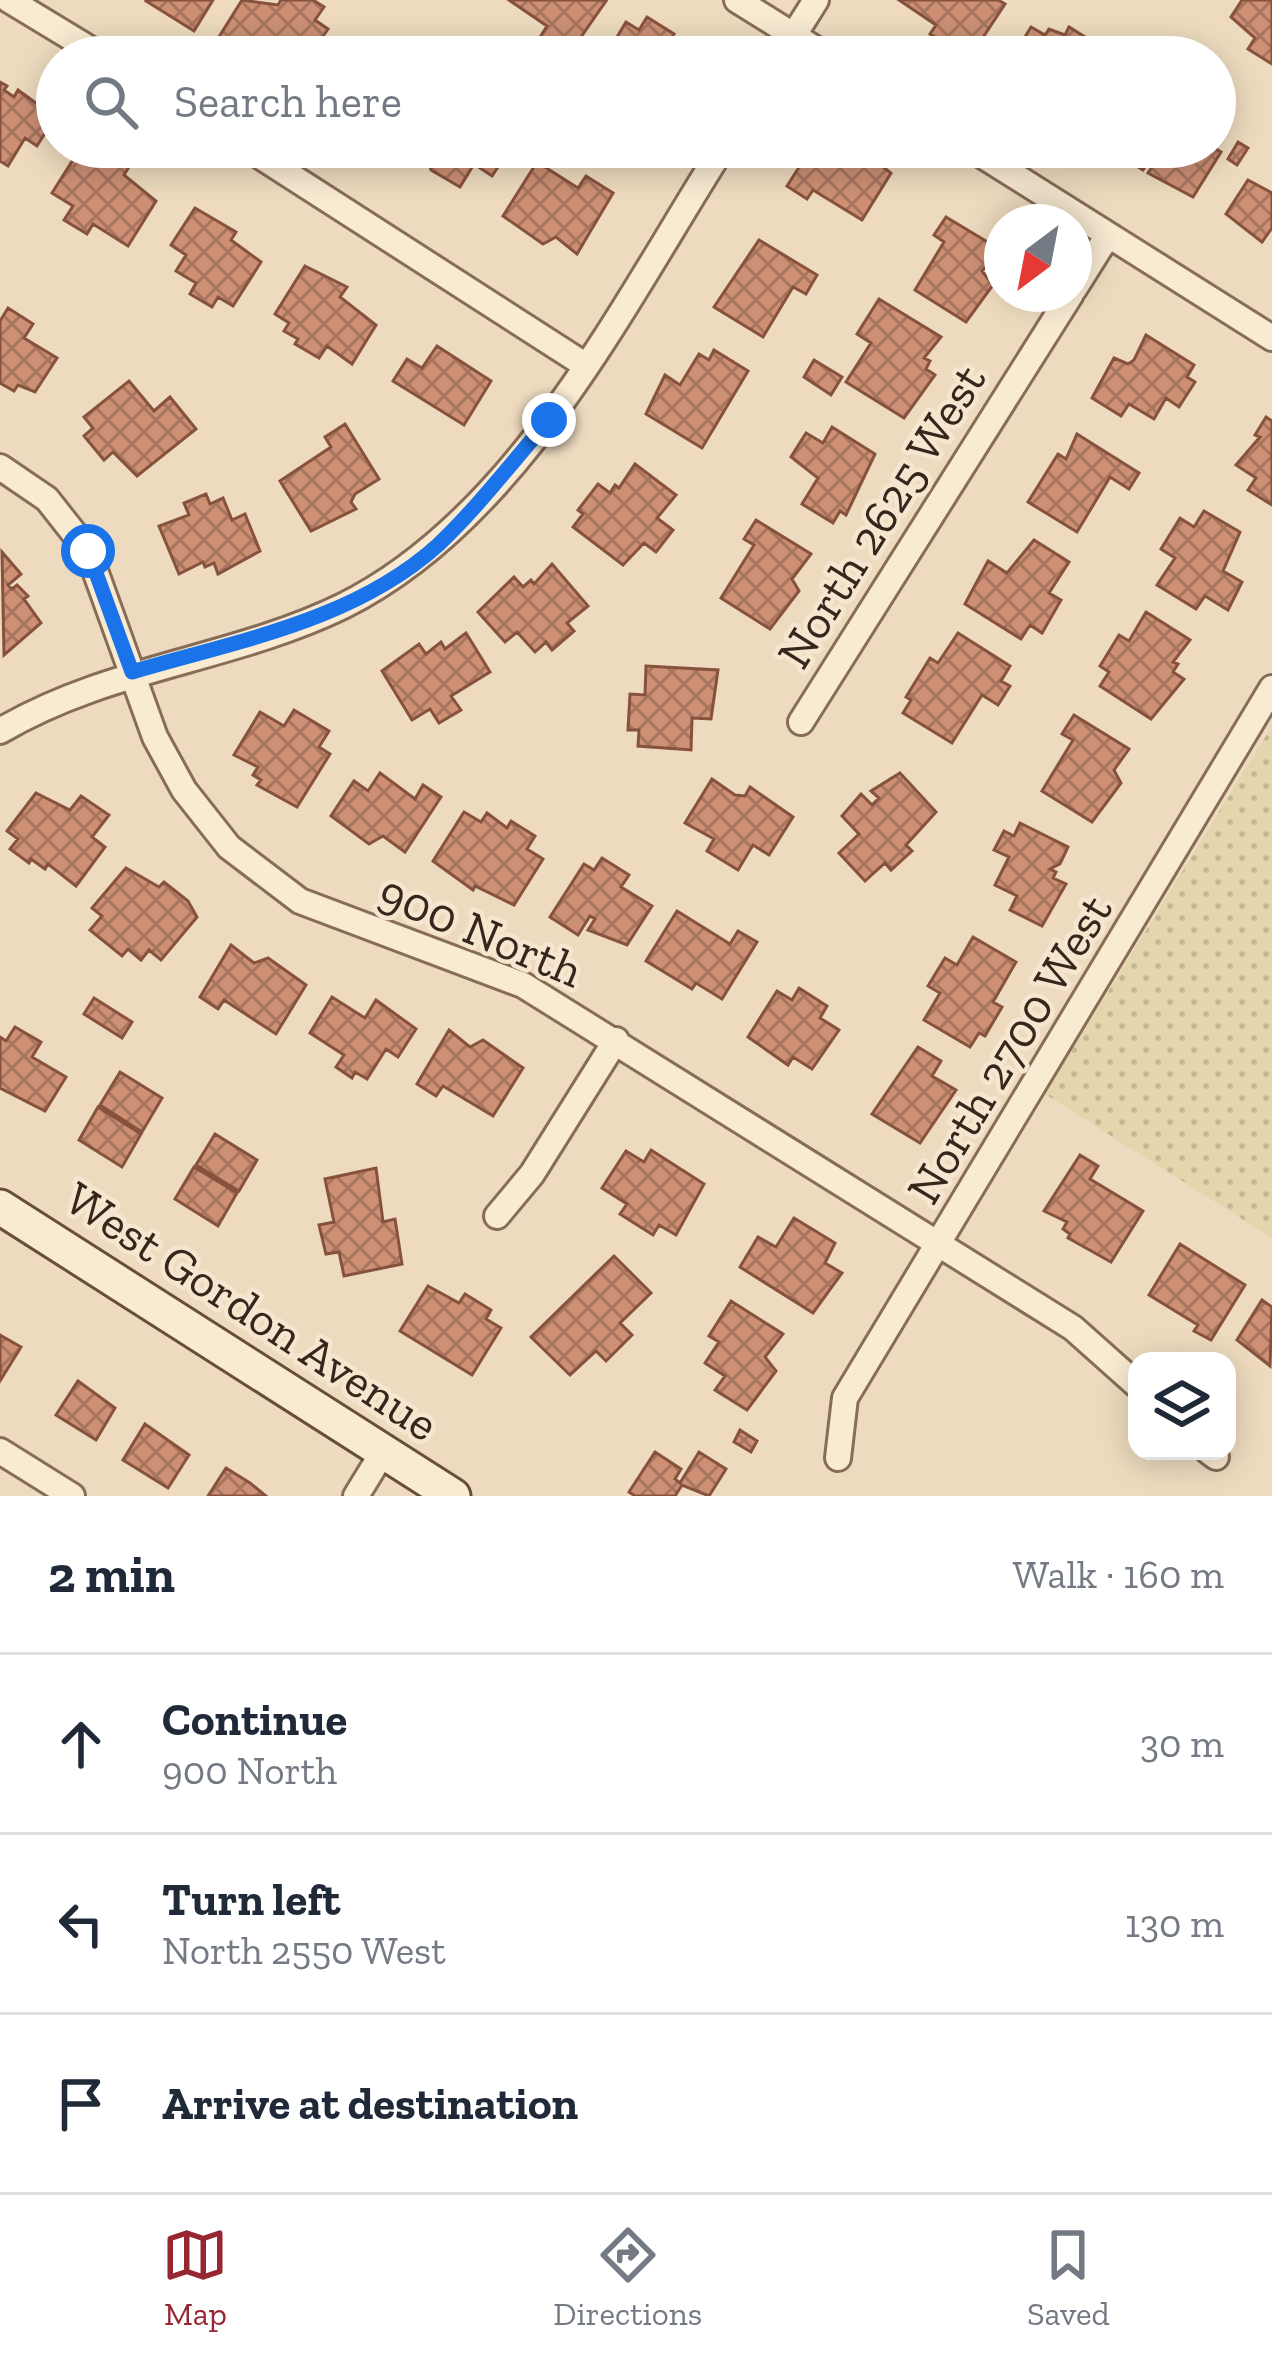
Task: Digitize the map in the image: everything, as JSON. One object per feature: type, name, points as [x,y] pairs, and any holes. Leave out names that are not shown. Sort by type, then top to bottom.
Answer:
[{"type":"main road","name":"West Gordon Avenue","points":[[0,1208],[453,1496]]},
{"type":"street","points":[[9,0],[68,36]]},
{"type":"street","points":[[737,0],[775,36]]},
{"type":"street","points":[[793,36],[816,0]]},
{"type":"street","points":[[279,168],[585,364]]},
{"type":"street","points":[[0,730],[35,710],[132,672],[247,643],[343,605],[436,547],[549,420],[710,168]]},
{"type":"street","points":[[1002,168],[1272,338]]},
{"type":"street","name":"North 2625 West","points":[[1092,260],[1108,235]]},
{"type":"street","name":"North 2625 West","points":[[801,722],[1059,312]]},
{"type":"street","name":"900 North","points":[[0,467],[47,499],[88,551],[155,737],[184,790],[229,847],[300,901],[523,985],[1073,1328],[1128,1377]]},
{"type":"street","name":"North 2700 West","points":[[838,1458],[845,1398],[1272,688]]},
{"type":"street","points":[[497,1216],[532,1174],[616,1040]]},
{"type":"street","points":[[0,1451],[72,1496]]},
{"type":"street","points":[[356,1496],[383,1452]]},
{"type":"shaded area","points":[[1272,726],[1272,1238],[1045,1094]]},
{"type":"building","points":[[147,0],[213,0],[194,31],[146,1]]},
{"type":"building","points":[[242,0],[278,5],[281,0],[313,0],[324,7],[315,20],[328,29],[323,36],[220,36]]},
{"type":"building","points":[[509,0],[606,1],[582,36],[541,36],[547,26]]},
{"type":"building","points":[[899,0],[998,0],[1005,4],[984,36],[933,36],[930,34],[936,25]]},
{"type":"building","points":[[1242,0],[1272,0],[1272,64],[1248,49],[1255,38],[1231,17]]},
{"type":"building","points":[[647,17],[674,34],[618,36],[626,22],[639,30]]},
{"type":"building","points":[[1031,27],[1045,35],[1049,29],[1065,35],[1069,27],[1083,36],[1026,36]]},
{"type":"building","points":[[0,82],[14,97],[18,90],[36,103],[36,145],[25,138],[8,166],[0,161]]},
{"type":"building","points":[[1238,142],[1248,148],[1237,165],[1236,164]]},
{"type":"building","points":[[68,168],[128,168],[124,175],[156,201],[128,246],[93,224],[87,234],[64,220],[73,206],[52,193]]},
{"type":"building","points":[[430,168],[472,168],[460,187]]},
{"type":"building","points":[[533,168],[546,168],[578,188],[586,176],[613,193],[577,254],[556,237],[543,244],[503,216]]},
{"type":"building","points":[[799,168],[884,168],[891,173],[862,220],[813,190],[807,199],[787,186]]},
{"type":"building","points":[[1151,168],[1211,168],[1193,197],[1148,173]]},
{"type":"building","points":[[1248,180],[1272,193],[1272,228],[1262,242],[1226,214]]},
{"type":"building","points":[[195,208],[236,232],[231,240],[261,262],[233,306],[218,297],[212,307],[190,294],[196,283],[176,271],[186,255],[171,245]]},
{"type":"building","points":[[946,217],[984,240],[984,297],[966,322],[915,290],[944,242],[934,235]]},
{"type":"building","points":[[759,240],[817,275],[806,294],[793,287],[763,337],[714,307]]},
{"type":"building","points":[[305,266],[347,287],[340,297],[376,325],[352,364],[327,346],[319,358],[295,344],[298,339],[284,331],[289,323],[275,314]]},
{"type":"building","points":[[879,299],[941,337],[924,358],[930,361],[926,369],[935,375],[904,418],[846,382],[871,343],[857,334]]},
{"type":"building","points":[[8,308],[33,324],[24,338],[57,358],[35,392],[18,385],[14,391],[0,383],[0,321]]},
{"type":"building","points":[[1146,335],[1194,365],[1187,377],[1195,382],[1179,407],[1166,398],[1154,419],[1129,404],[1121,416],[1092,398],[1114,358],[1128,364],[1134,360]]},
{"type":"building","points":[[437,346],[491,381],[464,425],[393,381],[407,359],[422,368]]},
{"type":"building","points":[[714,350],[748,371],[702,448],[646,414],[665,375],[680,385],[699,354],[709,360]]},
{"type":"building","points":[[814,360],[842,377],[831,395],[804,377]]},
{"type":"building","points":[[129,381],[154,411],[170,397],[196,429],[137,476],[113,452],[104,460],[84,436],[93,428],[84,417]]},
{"type":"building","points":[[1266,417],[1272,421],[1272,505],[1248,490],[1256,478],[1236,465],[1260,437],[1255,435]]},
{"type":"building","points":[[345,424],[379,479],[355,494],[351,502],[356,509],[311,531],[280,481],[331,447],[325,437]]},
{"type":"building","points":[[832,427],[875,454],[846,515],[840,511],[833,523],[802,504],[818,478],[791,457],[806,433],[823,443]]},
{"type":"building","points":[[1077,434],[1139,473],[1129,489],[1110,477],[1077,532],[1028,502],[1058,454],[1066,459]]},
{"type":"building","points":[[635,464],[676,495],[657,518],[673,530],[656,552],[644,543],[623,565],[573,527],[583,514],[578,510],[598,484],[610,493]]},
{"type":"building","points":[[206,494],[210,504],[223,498],[232,520],[245,514],[260,551],[218,574],[214,563],[205,567],[203,562],[179,574],[159,526],[189,515],[184,503]]},
{"type":"building","points":[[1204,511],[1240,532],[1223,571],[1242,582],[1228,610],[1205,596],[1196,609],[1157,585],[1175,558],[1161,549],[1180,518],[1194,527]]},
{"type":"building","points":[[756,520],[811,554],[792,579],[799,591],[770,629],[721,598],[754,545],[744,539]]},
{"type":"building","points":[[1034,540],[1069,562],[1049,593],[1061,600],[1042,633],[1030,625],[1021,639],[965,604],[988,561],[1007,573]]},
{"type":"building","points":[[2,552],[21,574],[8,585],[12,589],[17,585],[28,596],[24,599],[41,623],[4,655]]},
{"type":"building","points":[[552,564],[588,606],[567,623],[574,631],[552,650],[546,642],[535,652],[517,632],[505,642],[478,612],[514,577],[523,587],[531,580],[534,584]]},
{"type":"building","points":[[1146,612],[1190,640],[1173,662],[1178,664],[1173,672],[1184,679],[1151,719],[1100,686],[1109,672],[1100,666],[1119,635],[1129,641]]},
{"type":"building","points":[[466,633],[490,672],[451,696],[461,710],[439,723],[430,709],[412,720],[382,671],[419,644],[426,654],[441,642],[445,649]]},
{"type":"building","points":[[958,633],[1010,666],[1001,681],[1010,686],[998,705],[982,695],[952,743],[903,713],[911,700],[906,697],[930,658],[938,663]]},
{"type":"building","points":[[646,666],[718,670],[711,719],[692,718],[691,750],[638,746],[639,730],[628,730],[630,694],[645,695]]},
{"type":"building","points":[[294,710],[329,731],[319,747],[330,754],[297,807],[257,785],[261,780],[253,775],[258,767],[234,755],[260,712],[284,726]]},
{"type":"building","points":[[1074,715],[1129,749],[1114,770],[1121,783],[1092,822],[1042,791],[1073,740],[1062,734]]},
{"type":"building","points":[[380,773],[415,799],[423,785],[441,797],[405,852],[383,836],[369,844],[331,816],[354,781],[368,791]]},
{"type":"building","points":[[900,773],[936,812],[906,845],[912,851],[891,870],[885,863],[865,881],[839,853],[859,834],[842,816],[861,794],[872,805],[879,798],[871,791]]},
{"type":"building","points":[[712,779],[735,795],[745,796],[750,787],[793,817],[769,855],[753,845],[738,870],[707,851],[714,839],[685,823]]},
{"type":"building","points":[[36,793],[70,810],[81,796],[109,815],[92,837],[105,847],[76,886],[48,864],[45,869],[31,859],[29,863],[10,849],[18,839],[7,831]]},
{"type":"building","points":[[464,812],[481,822],[487,813],[507,828],[511,821],[535,836],[527,849],[543,859],[514,905],[475,886],[473,890],[433,861]]},
{"type":"building","points":[[1020,823],[1068,847],[1060,864],[1050,869],[1056,872],[1053,878],[1066,884],[1042,926],[1010,910],[1017,896],[995,885],[1009,857],[994,850],[1004,831],[1014,836]]},
{"type":"building","points":[[602,858],[629,875],[621,887],[652,906],[627,945],[588,930],[595,919],[590,916],[578,935],[550,917],[584,864],[594,870]]},
{"type":"building","points":[[126,868],[159,887],[164,882],[188,901],[197,917],[161,960],[149,950],[141,960],[128,949],[122,956],[90,930],[102,916],[92,908]]},
{"type":"building","points":[[677,911],[730,944],[738,931],[757,942],[722,999],[696,983],[692,989],[646,961]]},
{"type":"building","points":[[973,937],[1016,962],[993,1002],[1002,1007],[985,1036],[979,1033],[970,1047],[924,1020],[940,993],[928,986],[945,958],[957,965]]},
{"type":"building","points":[[231,945],[254,963],[268,958],[306,985],[276,1034],[224,1000],[218,1009],[200,997]]},
{"type":"building","points":[[799,988],[827,1006],[820,1018],[839,1030],[812,1069],[793,1057],[788,1065],[748,1037],[777,991],[792,1000]]},
{"type":"building","points":[[332,997],[365,1018],[376,1000],[416,1029],[398,1057],[386,1049],[367,1079],[355,1072],[352,1078],[336,1067],[344,1055],[310,1033]]},
{"type":"building","points":[[94,998],[132,1022],[122,1038],[84,1014]]},
{"type":"building","points":[[15,1027],[41,1042],[32,1057],[66,1077],[45,1111],[0,1088],[0,1037],[6,1041]]},
{"type":"building","points":[[449,1030],[470,1047],[483,1040],[523,1068],[493,1116],[443,1086],[436,1096],[417,1084]]},
{"type":"building","points":[[918,1047],[941,1061],[932,1076],[956,1090],[920,1143],[872,1114]]},
{"type":"building","points":[[120,1072],[162,1098],[142,1132],[100,1105]]},
{"type":"building","points":[[98,1107],[141,1134],[122,1167],[79,1140]]},
{"type":"building","points":[[215,1134],[257,1160],[239,1191],[196,1165]]},
{"type":"building","points":[[651,1150],[704,1184],[676,1235],[659,1225],[653,1235],[620,1214],[627,1204],[602,1188],[626,1151],[644,1162]]},
{"type":"building","points":[[1080,1155],[1098,1166],[1090,1179],[1143,1211],[1111,1262],[1068,1238],[1070,1234],[1063,1229],[1067,1222],[1044,1211]]},
{"type":"building","points":[[194,1167],[237,1193],[218,1226],[175,1199]]},
{"type":"building","points":[[376,1168],[383,1222],[395,1219],[402,1264],[344,1276],[339,1252],[326,1254],[319,1225],[334,1222],[325,1179]]},
{"type":"building","points":[[794,1218],[835,1243],[825,1263],[842,1273],[813,1313],[740,1267],[758,1237],[776,1247]]},
{"type":"building","points":[[1180,1244],[1245,1285],[1211,1340],[1194,1331],[1198,1325],[1149,1295]]},
{"type":"building","points":[[614,1256],[651,1293],[620,1323],[632,1335],[606,1361],[596,1351],[570,1375],[531,1337]]},
{"type":"building","points":[[428,1286],[459,1303],[465,1294],[491,1310],[486,1319],[501,1328],[472,1375],[400,1331]]},
{"type":"building","points":[[1262,1300],[1272,1307],[1270,1366],[1237,1340]]},
{"type":"building","points":[[731,1301],[783,1334],[765,1357],[776,1371],[747,1410],[715,1390],[725,1376],[705,1363],[719,1342],[709,1336]]},
{"type":"building","points":[[0,1335],[21,1347],[0,1381]]},
{"type":"building","points":[[78,1381],[115,1408],[96,1440],[56,1415]]},
{"type":"building","points":[[145,1424],[189,1455],[168,1488],[123,1460]]},
{"type":"building","points":[[740,1430],[757,1441],[751,1452],[734,1442]]},
{"type":"building","points":[[655,1452],[681,1469],[675,1479],[680,1483],[699,1452],[726,1469],[709,1496],[682,1485],[675,1496],[635,1496],[629,1492]]},
{"type":"building","points":[[226,1468],[250,1483],[266,1496],[208,1496]]},
{"type":"route","points":[[88,551],[112,606],[132,672],[247,643],[343,605],[436,547],[549,420]]}]
